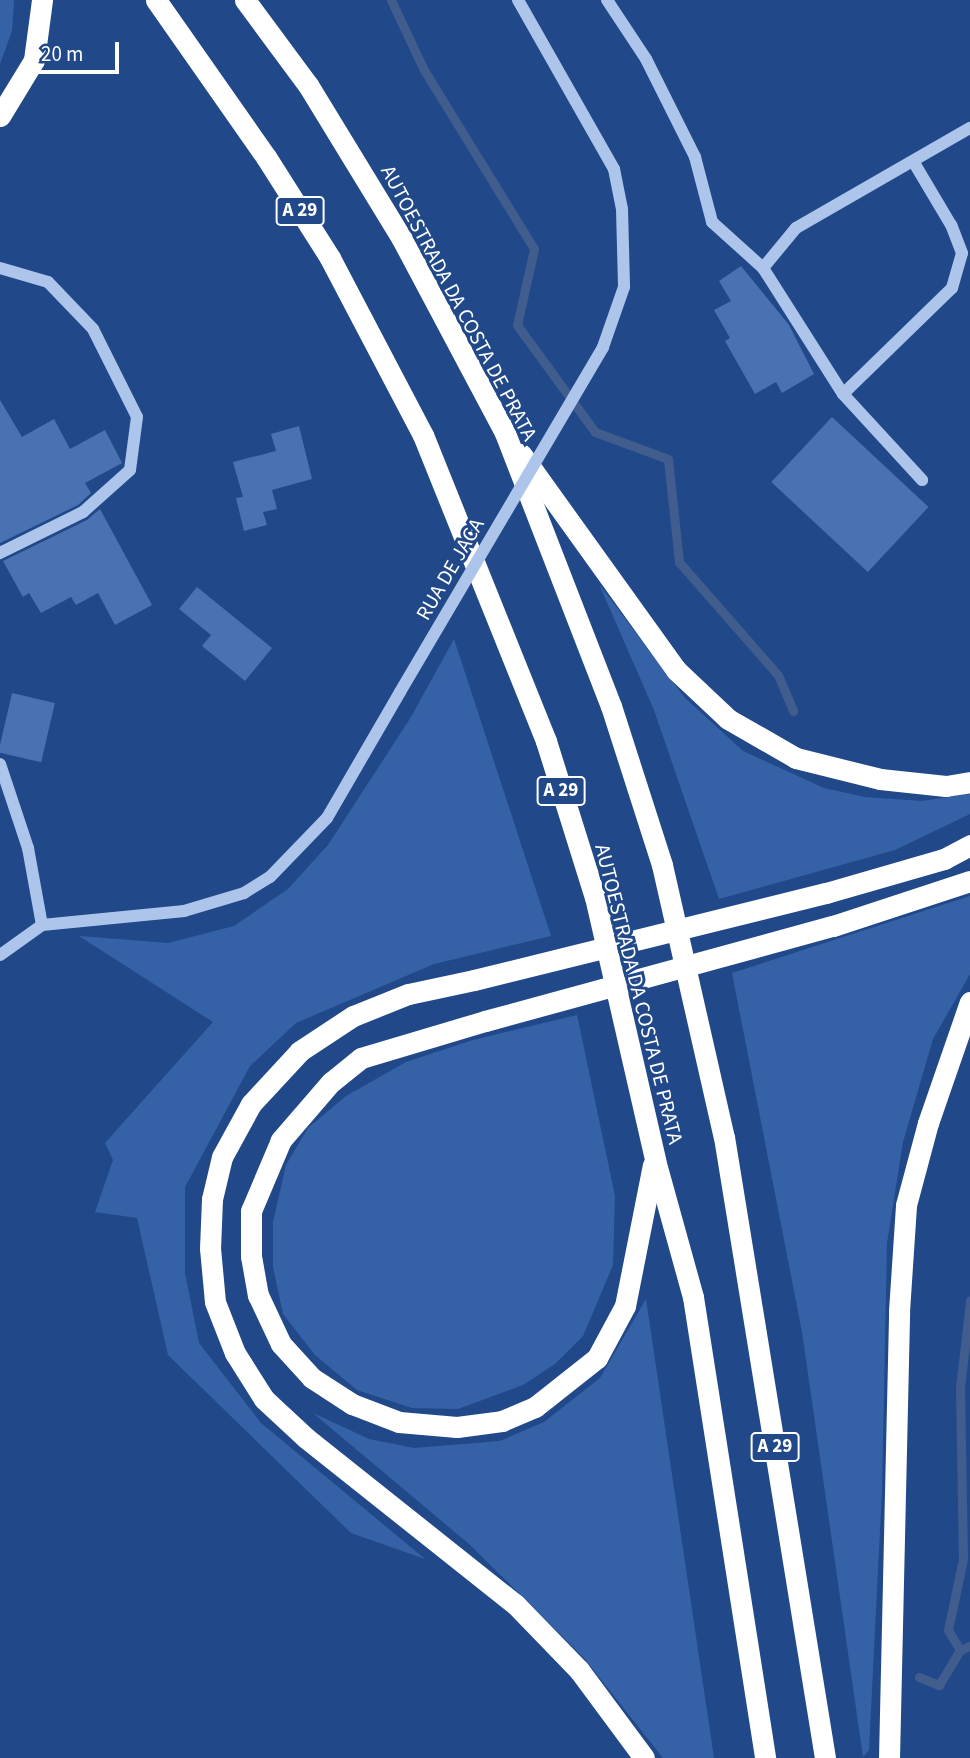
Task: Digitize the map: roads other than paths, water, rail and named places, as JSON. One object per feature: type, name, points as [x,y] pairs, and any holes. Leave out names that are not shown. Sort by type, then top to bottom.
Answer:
[{"type":"highway","points":[[0,116],[34,60],[42,0]]},
{"type":"highway","name":"AUTOESTRADA DA COSTA DE PRATA","points":[[156,0],[259,146],[330,258],[423,435],[546,741],[594,897],[654,1160],[693,1297],[765,1758]]},
{"type":"highway","name":"AUTOESTRADA DA COSTA DE PRATA","points":[[245,0],[308,85],[402,239],[505,433],[611,706],[662,864],[724,1137],[825,1758]]},
{"type":"highway","points":[[505,433],[642,617],[677,670],[728,719],[808,761],[880,779],[946,786],[970,782]]},
{"type":"highway","points":[[644,1758],[579,1670],[516,1605],[306,1438],[264,1399],[235,1353],[215,1302],[210,1248],[212,1199],[222,1157],[251,1104],[300,1051],[354,1016],[408,994],[826,893],[944,859],[970,845]]},
{"type":"highway","points":[[654,1160],[625,1306],[597,1358],[535,1408],[502,1421],[457,1427],[400,1422],[352,1404],[312,1378],[281,1343],[258,1295],[251,1256],[251,1211],[281,1140],[331,1082],[361,1058],[485,1021],[833,926],[970,881]]},
{"type":"highway","points":[[888,1758],[898,1311],[906,1205],[928,1123],[970,1002]]},
{"type":"street","name":"RUA DE JACA","points":[[0,955],[42,925],[184,911],[244,893],[270,877],[327,818],[603,347],[624,287],[622,209],[614,169],[518,0]]},
{"type":"street","points":[[607,0],[646,60],[695,157],[712,222],[763,268],[843,394],[922,480]]},
{"type":"street","points":[[763,268],[796,228],[970,128]]},
{"type":"street","points":[[843,394],[952,288],[962,253],[913,160]]},
{"type":"street","points":[[0,553],[83,512],[130,470],[138,417],[93,329],[48,282],[1,267]]},
{"type":"street","points":[[0,764],[28,848],[42,925]]},
{"type":"waterway","points":[[391,0],[424,70],[534,249],[517,325],[595,432],[668,459],[679,562],[778,675],[793,711]]},
{"type":"waterway","points":[[960,1650],[948,1630],[963,1559],[960,1388],[970,1301]]},
{"type":"waterway","points":[[919,1677],[939,1685],[960,1650],[970,1646]]}]
